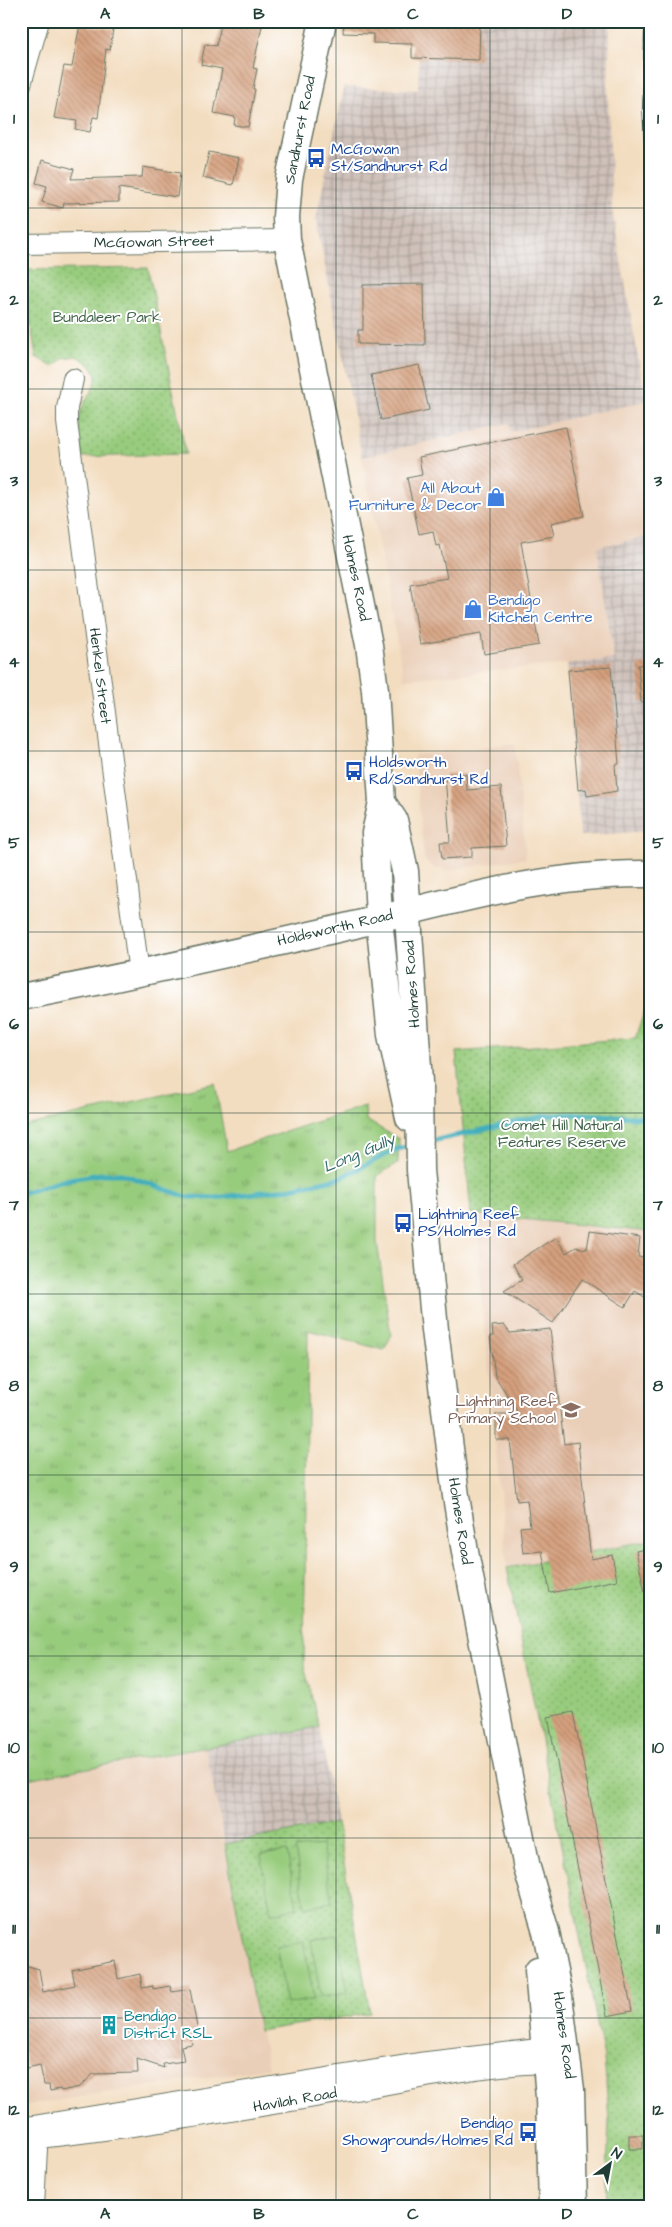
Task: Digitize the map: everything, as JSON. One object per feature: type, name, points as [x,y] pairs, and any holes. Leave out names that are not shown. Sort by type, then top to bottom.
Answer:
[{"type":"main road","name":"Sandhurst Road","points":[[287,240],[286,217],[289,179],[323,21]]},
{"type":"main road","name":"Holmes Road","points":[[287,240],[369,645],[375,695],[382,802],[375,833],[379,918],[391,1035],[418,1147]]},
{"type":"main road","name":"Holmes Road","points":[[382,802],[394,820],[405,871],[418,1147],[435,1330],[464,1552],[527,1868],[531,1919],[557,2056],[573,2120],[574,2206]]},
{"type":"main road","name":"Holdsworth Road","points":[[21,997],[139,973],[512,888],[578,877],[651,874]]},
{"type":"main road","name":"Holmes Road","points":[[552,2206],[551,2125],[557,2056]]},
{"type":"street","points":[[21,84],[39,21]]},
{"type":"street","name":"McGowan Street","points":[[21,244],[287,240]]},
{"type":"street","name":"Henkel Street","points":[[73,379],[67,408],[67,422],[139,973]]},
{"type":"street","name":"Havilah Road","points":[[28,2133],[75,2135],[236,2111],[557,2056]]},
{"type":"street","points":[[28,2133],[34,2206]]},
{"type":"shaded area","points":[[413,21],[610,21],[608,93],[612,210],[646,401],[511,432],[509,423],[362,457],[316,219],[344,87],[418,90],[419,58],[412,58]]},
{"type":"shaded area","points":[[646,401],[651,419],[651,536],[597,547],[614,660],[404,679],[362,457],[510,423],[511,432]]},
{"type":"shaded area","points":[[651,536],[651,831],[580,836],[567,664],[614,659],[597,547]]},
{"type":"shaded area","points":[[515,743],[526,858],[445,871],[440,867],[437,870],[424,860],[414,755]]},
{"type":"shaded area","name":"Lightning Reef Primary School","points":[[480,1217],[651,1224],[651,1540],[507,1568],[480,1280],[478,1222]]},
{"type":"shaded area","points":[[319,1727],[337,1823],[225,1844],[205,1747]]},
{"type":"shaded area","points":[[205,1747],[268,2068],[21,2106],[21,1780]]},
{"type":"green space","name":"Bundaleer Park","points":[[148,268],[186,454],[82,457],[79,419],[83,405],[95,384],[94,370],[88,363],[76,356],[63,358],[53,367],[36,357],[24,278],[21,275],[21,270]]},
{"type":"green space","name":"Comet Hill Natural Features Reserve","points":[[651,992],[651,1232],[471,1214],[456,1052],[635,1038]]},
{"type":"green space","points":[[215,1083],[227,1151],[365,1106],[366,1120],[399,1139],[398,1163],[377,1176],[377,1242],[391,1336],[384,1350],[308,1330],[304,1665],[319,1727],[21,1780],[21,1127]]},
{"type":"green space","points":[[651,1540],[651,2206],[606,2206],[609,2119],[604,2058],[507,1568]]},
{"type":"green space","points":[[337,1823],[370,2013],[259,2031],[225,1844]]},
{"type":"green space","points":[[322,1845],[332,1902],[305,1907],[295,1849]]},
{"type":"green space","points":[[287,1851],[297,1908],[271,1913],[261,1855]]},
{"type":"green space","points":[[337,1935],[348,1993],[321,1997],[311,1940]]},
{"type":"green space","points":[[303,1941],[314,1999],[287,2004],[276,1946]]},
{"type":"building","points":[[222,21],[263,21],[253,68],[257,69],[248,127],[234,125],[235,117],[214,113],[222,69],[201,65],[205,44],[216,46]]},
{"type":"building","points":[[344,21],[480,21],[479,60],[412,58],[412,44],[373,43],[373,34],[343,33]]},
{"type":"building","points":[[80,24],[113,29],[110,50],[106,49],[98,118],[93,117],[90,132],[75,129],[77,121],[54,118],[64,66],[72,67]]},
{"type":"building","points":[[209,152],[239,158],[233,185],[203,178]]},
{"type":"building","points":[[42,160],[74,169],[71,179],[142,177],[143,167],[180,173],[177,197],[119,188],[119,202],[64,203],[63,208],[42,202],[47,186],[36,183]]},
{"type":"building","points":[[424,284],[425,345],[358,344],[358,330],[363,330],[363,285]]},
{"type":"building","points":[[419,365],[429,410],[381,420],[371,375]]},
{"type":"building","name":"All About Furniture & Decor","points":[[566,427],[584,516],[551,523],[554,536],[521,542],[539,645],[484,654],[481,634],[420,644],[410,584],[447,578],[440,545],[436,546],[433,531],[419,534],[407,478],[422,475],[419,457]]},
{"type":"building","points":[[651,664],[651,702],[641,702],[638,665]]},
{"type":"building","points":[[611,667],[619,764],[615,764],[617,791],[587,796],[586,789],[578,790],[568,670]]},
{"type":"building","points":[[466,774],[467,790],[501,787],[506,846],[472,848],[472,857],[442,859],[440,842],[450,842],[445,775]]},
{"type":"building","points":[[590,1231],[640,1238],[638,1257],[651,1259],[651,1301],[635,1291],[625,1307],[582,1279],[553,1323],[504,1291],[522,1280],[513,1264],[556,1237],[566,1253],[576,1247],[587,1249]]},
{"type":"building","points":[[504,1325],[510,1333],[550,1329],[564,1444],[578,1442],[591,1559],[612,1555],[617,1580],[550,1593],[542,1551],[523,1553],[520,1527],[530,1526],[527,1500],[517,1501],[510,1440],[496,1440],[496,1414],[519,1414],[495,1376],[490,1336],[493,1336],[492,1326]]},
{"type":"building","points":[[651,1548],[651,1591],[645,1592],[636,1551]]},
{"type":"building","points":[[573,1712],[632,2011],[607,2016],[548,1717]]},
{"type":"building","name":"Bendigo District RSL","points":[[115,1961],[118,1979],[140,1974],[142,1988],[153,1986],[153,1989],[170,1986],[172,1992],[190,1989],[197,2027],[191,2039],[192,2044],[181,2046],[184,2061],[163,2064],[164,2068],[137,2059],[138,2073],[93,2074],[80,2087],[50,2091],[49,2085],[44,2085],[40,2065],[27,2068],[21,2043],[21,1964],[39,1969],[43,1992],[75,1985],[72,1970]]},
{"type":"building","points":[[629,2135],[643,2135],[643,2149],[629,2149]]},
{"type":"waterway","name":"Long Gully","points":[[428,1142],[545,1116],[580,1114],[651,1118]]},
{"type":"waterway","name":"Long Gully","points":[[21,1193],[70,1179],[101,1174],[122,1174],[187,1197],[215,1198],[287,1189],[340,1178],[395,1150],[413,1145]]},
{"type":"railway","points":[[647,21],[645,109],[651,227]]},
{"type":"place","name":"McGowan St/Sandhurst Rd","points":[[316,158]]},
{"type":"place","name":"All About Furniture & Decor","points":[[496,497]]},
{"type":"place","name":"Bendigo Kitchen Centre","points":[[473,609]]},
{"type":"place","name":"Holdsworth Rd/Sandhurst Rd","points":[[354,771]]},
{"type":"place","name":"Lightning Reef PS/Holmes Rd","points":[[403,1223]]},
{"type":"place","name":"Lightning Reef Primary School","points":[[571,1410]]},
{"type":"place","name":"Bendigo District RSL","points":[[109,2025]]},
{"type":"place","name":"Bendigo Showgrounds/Holmes Rd","points":[[528,2132]]}]
